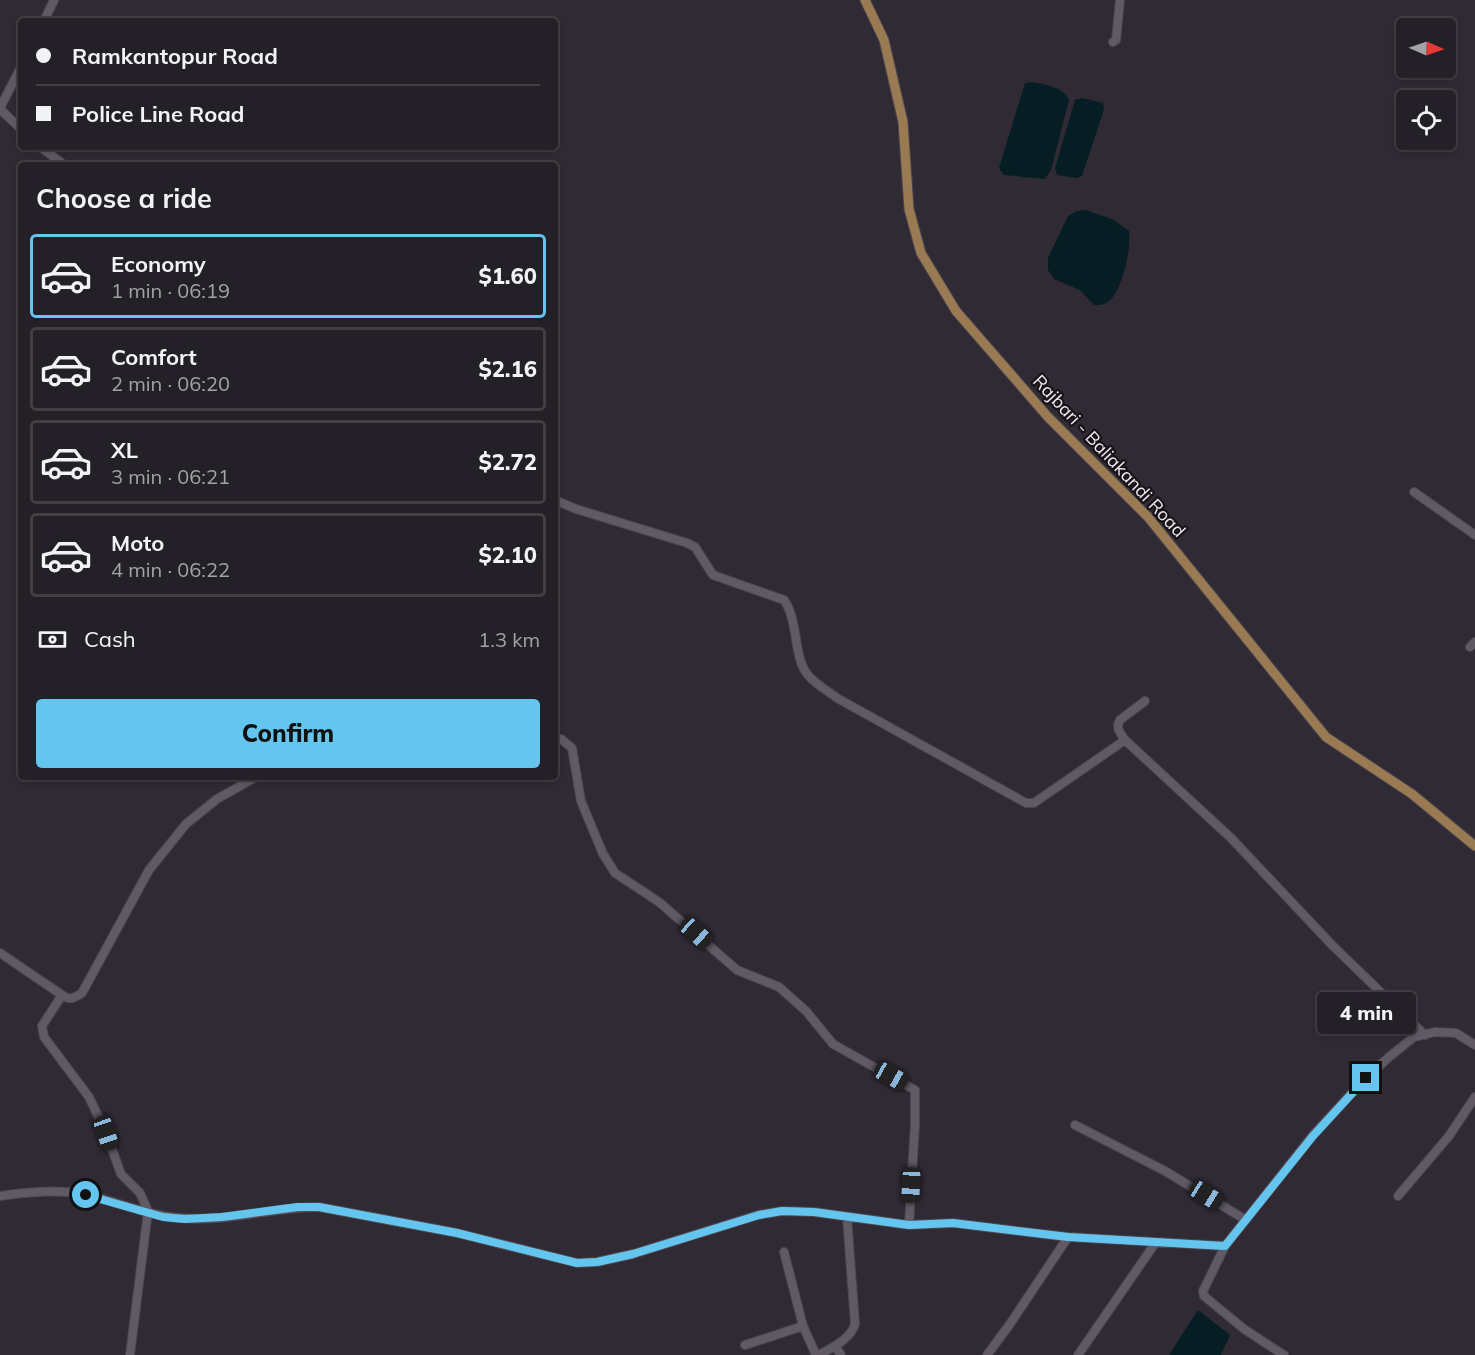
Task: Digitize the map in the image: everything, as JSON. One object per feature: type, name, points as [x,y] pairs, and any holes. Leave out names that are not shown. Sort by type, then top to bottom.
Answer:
[{"type":"main road","name":"Rajbari - Baliakandi Road","points":[[865,0],[884,40],[900,110],[907,166],[909,209],[921,253],[956,311],[1048,417],[1148,517],[1326,737],[1412,794],[1475,846]]},
{"type":"street","points":[[45,18],[54,0]]},
{"type":"street","points":[[1113,42],[1116,40],[1120,0]]},
{"type":"street","points":[[18,73],[0,109],[18,126]]},
{"type":"street","points":[[45,150],[60,162]]},
{"type":"street","points":[[1414,492],[1475,536]]},
{"type":"street","points":[[558,501],[576,509],[687,543],[695,547],[713,575],[784,600],[792,615],[802,666],[814,681],[837,698],[1026,803],[1034,803],[1125,740]]},
{"type":"street","points":[[1145,701],[1117,724],[1125,740],[1231,838],[1333,946],[1425,1035]]},
{"type":"street","points":[[558,738],[572,748],[581,801],[603,854],[615,873],[659,902],[737,970],[779,987],[806,1011],[833,1044],[915,1090],[909,1225]]},
{"type":"street","points":[[0,952],[67,999],[72,999],[82,993],[149,870],[186,824],[217,799],[251,780]]},
{"type":"street","points":[[62,995],[42,1026],[44,1037],[89,1097],[106,1133],[121,1174],[140,1193],[148,1211],[130,1355]]},
{"type":"street","points":[[1284,1355],[1244,1329],[1204,1296],[1203,1291],[1225,1246],[1313,1136],[1366,1078],[1414,1037],[1435,1032],[1456,1033],[1475,1046]]},
{"type":"street","points":[[1398,1196],[1449,1136],[1475,1097]]},
{"type":"street","points":[[1075,1125],[1166,1171],[1246,1220]]},
{"type":"street","points":[[0,1196],[58,1191],[86,1195],[163,1217],[184,1219],[222,1217],[297,1207],[319,1207],[457,1233],[577,1263],[597,1262],[633,1254],[782,1211],[814,1212],[909,1225],[953,1223],[1068,1237],[1225,1246]]},
{"type":"street","points":[[784,1252],[803,1326],[817,1355],[835,1346],[853,1330],[855,1324],[847,1217]]},
{"type":"street","points":[[987,1355],[1068,1237]]},
{"type":"street","points":[[1078,1355],[1156,1242]]},
{"type":"street","points":[[745,1345],[803,1326]]},
{"type":"street","points":[[835,1346],[841,1355]]},
{"type":"water","points":[[1032,82],[1058,89],[1069,100],[1051,170],[1045,179],[1004,175],[999,168],[1025,83]]},
{"type":"water","points":[[1082,98],[1103,103],[1104,109],[1082,176],[1077,178],[1057,175],[1055,168],[1075,100]]},
{"type":"water","points":[[1085,210],[1112,219],[1129,231],[1130,238],[1122,279],[1113,297],[1101,305],[1094,305],[1080,290],[1054,279],[1048,270],[1048,258],[1068,216]]},
{"type":"water","points":[[1198,1310],[1230,1335],[1221,1355],[1169,1355]]},
{"type":"route","points":[[86,1195],[163,1217],[184,1219],[222,1217],[297,1207],[319,1207],[457,1233],[577,1263],[597,1262],[633,1254],[759,1215],[782,1211],[814,1212],[909,1225],[953,1223],[1068,1237],[1225,1246],[1313,1136],[1366,1078]]}]
